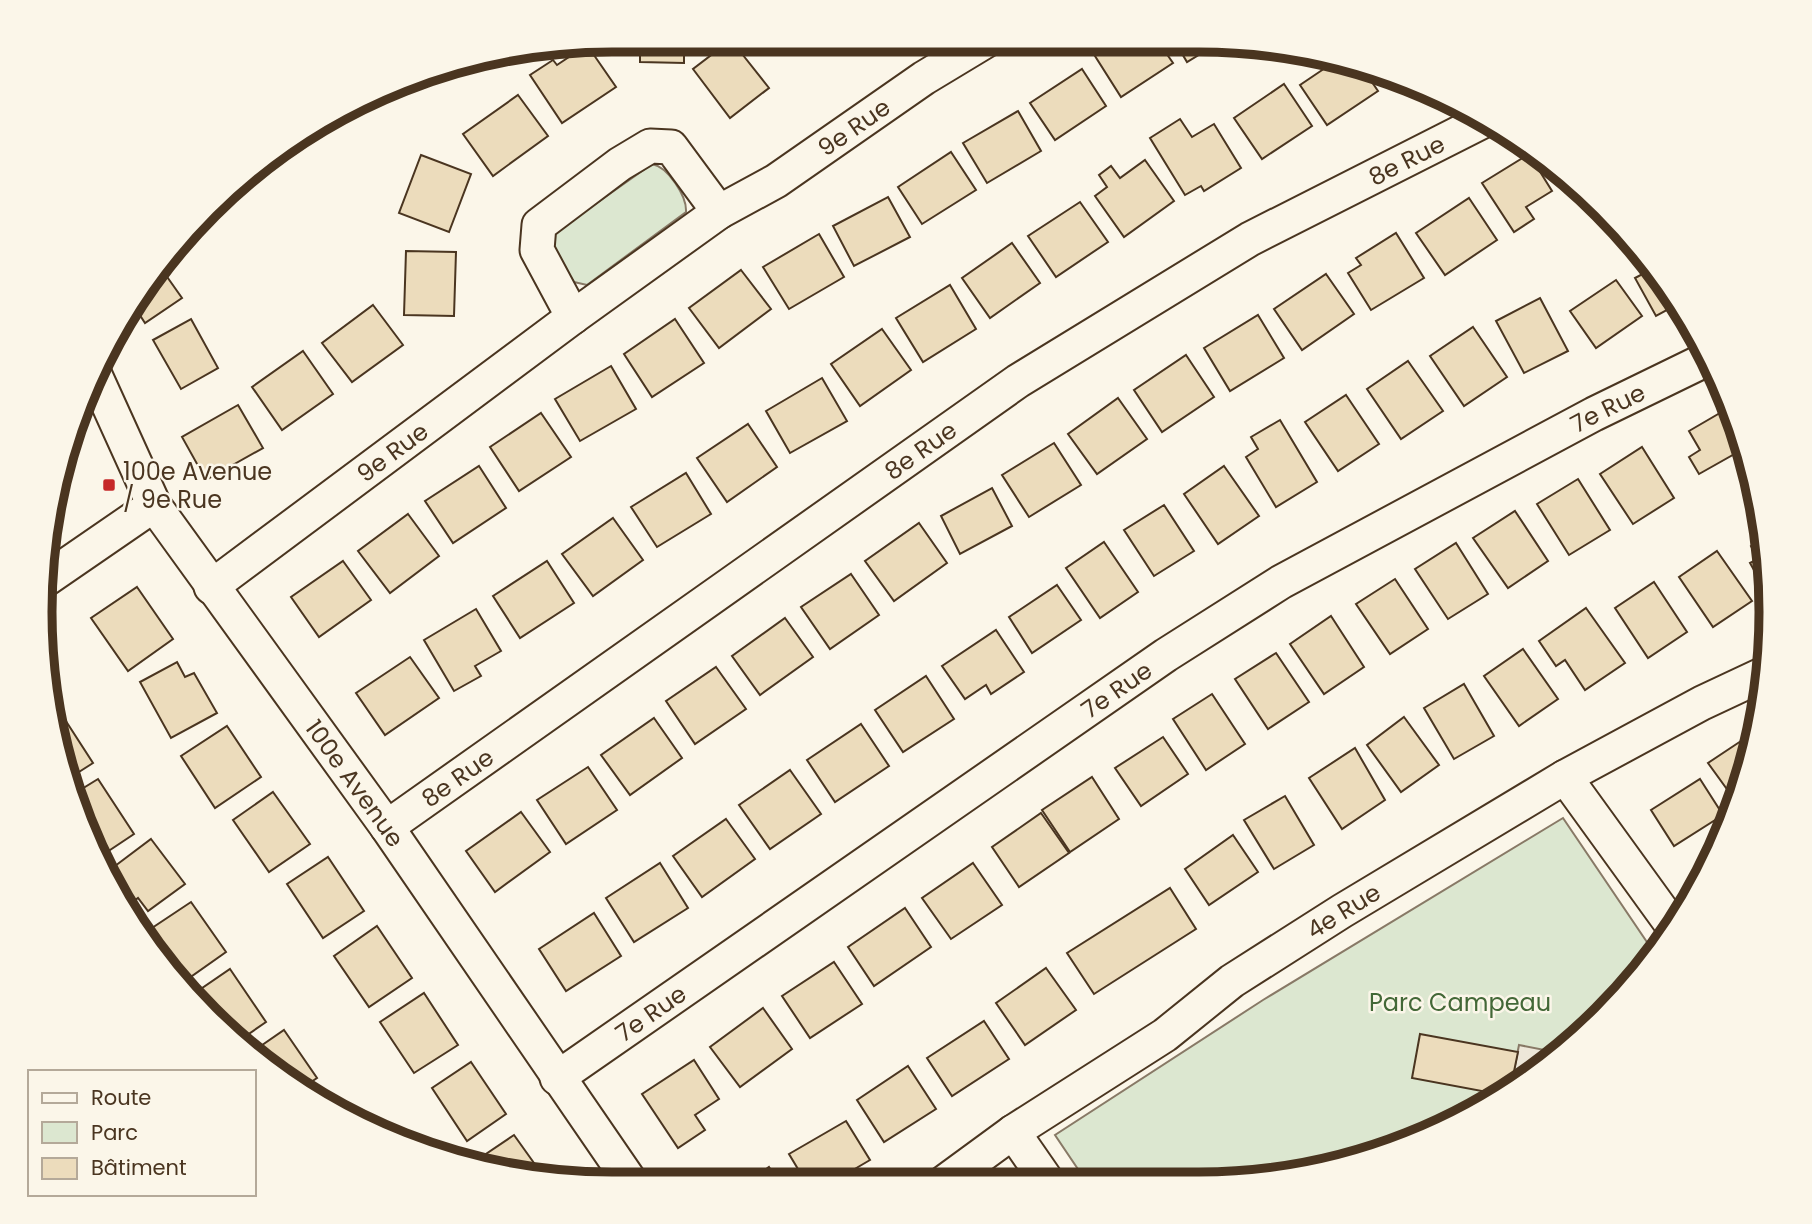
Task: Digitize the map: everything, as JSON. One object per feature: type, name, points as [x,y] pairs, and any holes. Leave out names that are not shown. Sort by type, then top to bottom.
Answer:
[{"type":"street","name":"9e Rue","points":[[211,587],[573,317],[719,212],[776,181],[924,78],[967,52]]},
{"type":"street","name":"8e Rue","points":[[387,827],[1018,381],[1250,239],[1476,125]]},
{"type":"street","points":[[573,317],[537,250],[539,225],[620,164],[650,146],[671,147],[719,212]]},
{"type":"street","name":"7e Rue","points":[[558,1078],[1166,655],[1281,582],[1582,420],[1701,362]]},
{"type":"street","name":"100e Avenue","points":[[100,388],[154,505],[387,827],[624,1172]]},
{"type":"street","points":[[54,574],[154,505]]},
{"type":"street","name":"4e Rue","points":[[958,1172],[1013,1132],[1165,1035],[1232,981],[1565,777],[1702,703],[1756,678]]},
{"type":"street","points":[[1565,777],[1668,919]]},
{"type":"street","points":[[1013,1132],[1041,1172]]},
{"type":"green space","points":[[652,164],[658,166],[675,183],[683,198],[686,212],[587,285],[574,282],[550,249],[550,236]]},
{"type":"green space","name":"Parc Campeau","points":[[1563,818],[1649,946],[1596,1008],[1541,1056],[1480,1097],[1414,1129],[1345,1152],[1273,1167],[1200,1172],[1080,1172],[1055,1135],[1263,1000]]},
{"type":"shaded area","points":[[1519,1045],[1548,1051],[1541,1056],[1513,1076]]},
{"type":"building","points":[[684,52],[684,63],[640,62],[640,54],[623,54]]},
{"type":"building","points":[[715,52],[740,52],[769,88],[730,118],[693,69]]},
{"type":"building","points":[[1101,52],[1165,52],[1173,63],[1121,97],[1095,56]]},
{"type":"building","points":[[1181,52],[1203,52],[1187,62]]},
{"type":"building","points":[[593,53],[616,87],[562,123],[530,75],[553,60],[557,65],[573,54]]},
{"type":"building","points":[[1326,67],[1370,79],[1378,91],[1327,125],[1300,85]]},
{"type":"building","points":[[1082,69],[1106,106],[1055,140],[1030,103]]},
{"type":"building","points":[[1284,84],[1312,126],[1262,159],[1234,118]]},
{"type":"building","points":[[518,95],[548,136],[493,176],[463,134]]},
{"type":"building","points":[[1018,111],[1041,151],[987,183],[963,143]]},
{"type":"building","points":[[1180,119],[1192,137],[1214,124],[1241,168],[1204,191],[1201,186],[1185,195],[1150,138]]},
{"type":"building","points":[[951,152],[976,190],[922,224],[898,187]]},
{"type":"building","points":[[421,155],[471,174],[449,232],[399,213]]},
{"type":"building","points":[[1525,157],[1535,164],[1552,191],[1526,207],[1534,219],[1514,232],[1482,183]]},
{"type":"building","points":[[1145,160],[1174,201],[1124,237],[1095,196],[1107,187],[1099,175],[1111,166],[1120,178]]},
{"type":"building","points":[[888,197],[910,237],[854,266],[833,226]]},
{"type":"building","points":[[1469,198],[1497,240],[1445,275],[1416,233]]},
{"type":"building","points":[[1080,202],[1108,242],[1056,277],[1028,236]]},
{"type":"building","points":[[1396,233],[1424,278],[1371,310],[1348,273],[1361,265],[1356,258]]},
{"type":"building","points":[[819,234],[844,277],[789,309],[763,267]]},
{"type":"building","points":[[1012,243],[1040,283],[990,318],[962,278]]},
{"type":"building","points":[[406,251],[456,252],[454,316],[404,315]]},
{"type":"building","points":[[741,270],[771,309],[719,348],[689,308]]},
{"type":"building","points":[[1645,273],[1670,309],[1656,316],[1635,278]]},
{"type":"building","points":[[1326,274],[1354,314],[1302,350],[1274,309]]},
{"type":"building","points":[[165,275],[182,298],[145,323],[139,314]]},
{"type":"building","points":[[1616,280],[1642,316],[1596,348],[1570,311]]},
{"type":"building","points":[[950,285],[976,329],[923,362],[896,318]]},
{"type":"building","points":[[1540,298],[1568,351],[1524,373],[1496,321]]},
{"type":"building","points":[[373,305],[403,345],[352,382],[322,343]]},
{"type":"building","points":[[1258,315],[1284,358],[1230,391],[1204,348]]},
{"type":"building","points":[[191,319],[218,368],[181,389],[153,340]]},
{"type":"building","points":[[675,319],[704,363],[652,397],[624,354]]},
{"type":"building","points":[[1473,327],[1507,377],[1464,406],[1430,356]]},
{"type":"building","points":[[882,329],[911,370],[860,406],[831,364]]},
{"type":"building","points":[[303,351],[333,394],[282,430],[252,387]]},
{"type":"building","points":[[1186,355],[1214,397],[1162,432],[1134,390]]},
{"type":"building","points":[[1408,361],[1443,411],[1401,439],[1367,389]]},
{"type":"building","points":[[611,366],[636,409],[580,441],[555,399]]},
{"type":"building","points":[[822,378],[847,421],[790,453],[766,411]]},
{"type":"building","points":[[1346,395],[1379,444],[1338,471],[1305,422]]},
{"type":"building","points":[[1118,398],[1147,439],[1097,474],[1068,434]]},
{"type":"building","points":[[238,405],[263,448],[206,480],[182,437]]},
{"type":"building","points":[[1722,412],[1736,453],[1699,474],[1689,457],[1700,450],[1689,431]]},
{"type":"building","points":[[541,413],[571,457],[519,491],[490,447]]},
{"type":"building","points":[[1280,420],[1317,482],[1276,507],[1246,457],[1258,449],[1251,437]]},
{"type":"building","points":[[748,424],[777,467],[727,502],[697,458]]},
{"type":"building","points":[[1054,443],[1081,485],[1029,517],[1002,475]]},
{"type":"building","points":[[1642,447],[1674,498],[1633,524],[1600,474]]},
{"type":"building","points":[[479,466],[506,508],[453,543],[425,501]]},
{"type":"building","points":[[1224,466],[1259,516],[1218,544],[1184,494]]},
{"type":"building","points":[[686,473],[711,514],[657,547],[631,507]]},
{"type":"building","points":[[1578,479],[1610,530],[1569,555],[1537,504]]},
{"type":"building","points":[[992,488],[1012,526],[960,554],[941,516]]},
{"type":"building","points":[[1164,505],[1194,551],[1154,576],[1124,530]]},
{"type":"building","points":[[1515,511],[1548,561],[1508,588],[1473,538]]},
{"type":"building","points":[[408,514],[439,556],[390,593],[358,551]]},
{"type":"building","points":[[613,518],[643,560],[593,596],[562,554]]},
{"type":"building","points":[[919,523],[947,563],[894,601],[865,561]]},
{"type":"building","points":[[1104,542],[1138,592],[1100,618],[1066,568]]},
{"type":"building","points":[[1456,543],[1488,594],[1448,619],[1415,569]]},
{"type":"building","points":[[1717,551],[1752,601],[1713,627],[1679,577]]},
{"type":"building","points":[[1757,560],[1758,578],[1750,563]]},
{"type":"building","points":[[343,561],[371,600],[319,637],[291,597]]},
{"type":"building","points":[[547,561],[574,603],[520,638],[493,596]]},
{"type":"building","points":[[851,574],[879,615],[830,649],[801,607]]},
{"type":"building","points":[[1395,579],[1428,629],[1390,654],[1356,604]]},
{"type":"building","points":[[1654,582],[1687,632],[1648,658],[1615,608]]},
{"type":"building","points":[[1057,585],[1081,620],[1032,653],[1009,617]]},
{"type":"building","points":[[137,587],[173,639],[128,671],[91,618]]},
{"type":"building","points":[[1586,608],[1625,663],[1585,690],[1565,660],[1556,666],[1539,641]]},
{"type":"building","points":[[476,609],[501,651],[475,666],[481,676],[454,691],[424,640]]},
{"type":"building","points":[[1331,616],[1364,667],[1324,694],[1290,644]]},
{"type":"building","points":[[785,618],[813,657],[760,695],[732,656]]},
{"type":"building","points":[[996,630],[1024,672],[991,694],[986,685],[965,699],[942,666]]},
{"type":"building","points":[[1523,649],[1558,699],[1519,726],[1484,676]]},
{"type":"building","points":[[1276,653],[1309,702],[1268,729],[1235,679]]},
{"type":"building","points":[[410,657],[439,698],[385,735],[356,693]]},
{"type":"building","points":[[177,662],[185,677],[194,673],[217,713],[171,738],[140,682]]},
{"type":"building","points":[[716,667],[746,709],[695,744],[666,701]]},
{"type":"building","points":[[926,676],[954,719],[903,752],[875,710]]},
{"type":"building","points":[[1464,684],[1494,736],[1454,759],[1424,708]]},
{"type":"building","points":[[1212,694],[1245,744],[1206,770],[1173,719]]},
{"type":"building","points":[[62,715],[93,763],[77,773]]},
{"type":"building","points":[[1404,717],[1439,765],[1401,792],[1367,745]]},
{"type":"building","points":[[654,718],[682,758],[630,795],[601,755]]},
{"type":"building","points":[[861,724],[889,766],[835,802],[807,760]]},
{"type":"building","points":[[227,726],[261,777],[215,808],[181,756]]},
{"type":"building","points":[[1163,737],[1188,774],[1141,806],[1115,768]]},
{"type":"building","points":[[1745,739],[1730,793],[1708,763]]},
{"type":"building","points":[[1355,748],[1385,800],[1342,829],[1309,778]]},
{"type":"building","points":[[588,767],[617,810],[566,844],[537,800]]},
{"type":"building","points":[[790,770],[821,814],[770,849],[739,805]]},
{"type":"building","points":[[1092,777],[1119,819],[1070,852],[1042,810]]},
{"type":"building","points":[[98,779],[134,834],[107,852],[81,789]]},
{"type":"building","points":[[1700,779],[1722,813],[1674,846],[1651,810]]},
{"type":"building","points":[[273,792],[310,844],[269,872],[233,820]]},
{"type":"building","points":[[1285,796],[1314,845],[1274,869],[1244,820]]},
{"type":"building","points":[[521,812],[550,852],[495,892],[466,851]]},
{"type":"building","points":[[1041,813],[1069,853],[1019,887],[992,847]]},
{"type":"building","points":[[726,819],[755,859],[702,897],[673,856]]},
{"type":"building","points":[[1233,835],[1258,872],[1209,905],[1185,869]]},
{"type":"building","points":[[151,839],[185,884],[148,911],[138,898],[133,902],[114,867]]},
{"type":"building","points":[[328,857],[364,911],[323,938],[287,884]]},
{"type":"building","points":[[660,863],[688,908],[634,942],[606,898]]},
{"type":"building","points":[[973,863],[1002,905],[951,939],[922,898]]},
{"type":"building","points":[[1170,888],[1196,929],[1094,994],[1067,953]]},
{"type":"building","points":[[191,902],[226,952],[189,978],[151,929]]},
{"type":"building","points":[[905,908],[931,947],[874,986],[848,947]]},
{"type":"building","points":[[594,913],[621,956],[566,991],[539,949]]},
{"type":"building","points":[[377,926],[412,978],[369,1007],[334,956]]},
{"type":"building","points":[[834,962],[862,1004],[810,1038],[782,996]]},
{"type":"building","points":[[1046,968],[1076,1010],[1025,1045],[996,1003]]},
{"type":"building","points":[[230,969],[266,1022],[246,1036],[199,990]]},
{"type":"building","points":[[424,993],[458,1045],[414,1073],[380,1022]]},
{"type":"building","points":[[763,1008],[792,1049],[740,1087],[710,1047]]},
{"type":"building","points":[[984,1021],[1009,1059],[952,1096],[927,1058]]},
{"type":"building","points":[[284,1030],[317,1078],[310,1083],[260,1047]]},
{"type":"building","points":[[1420,1034],[1518,1052],[1513,1075],[1488,1092],[1412,1078]]},
{"type":"building","points":[[694,1060],[719,1099],[695,1115],[705,1130],[678,1148],[642,1094]]},
{"type":"building","points":[[471,1062],[506,1114],[467,1141],[432,1088]]},
{"type":"building","points":[[908,1066],[936,1109],[884,1142],[857,1100]]},
{"type":"building","points":[[846,1121],[870,1160],[850,1172],[800,1172],[789,1154]]},
{"type":"building","points":[[514,1135],[537,1167],[503,1161],[483,1156]]},
{"type":"place","name":"100e Avenue / 9e Rue","points":[[109,485]]}]
